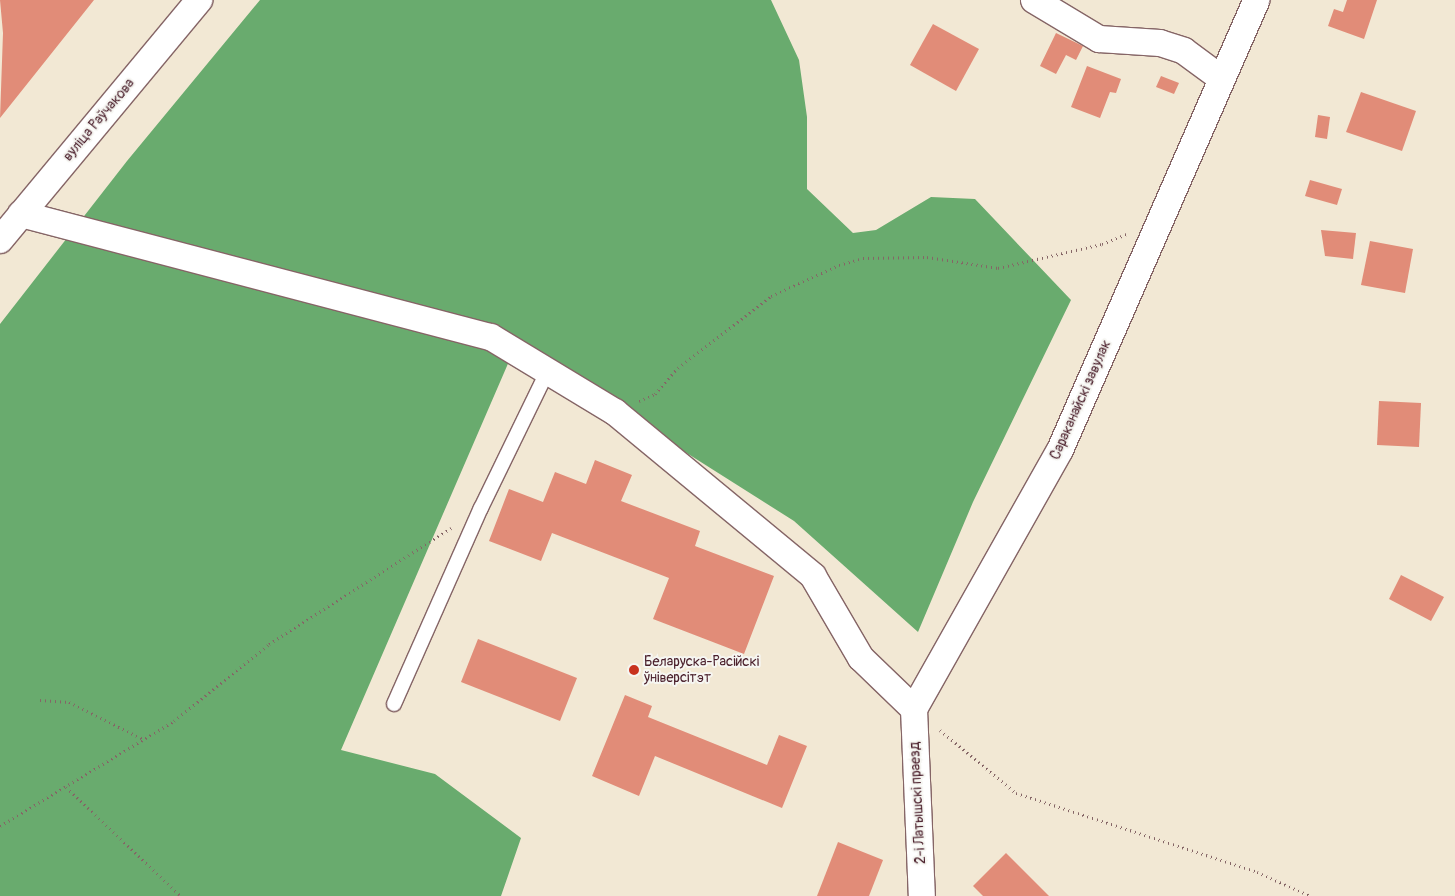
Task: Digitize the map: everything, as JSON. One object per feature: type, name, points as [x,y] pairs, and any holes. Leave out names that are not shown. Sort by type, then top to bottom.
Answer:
[{"type":"street","name":"вуліца Раўчакова","points":[[0,240],[199,0]]},
{"type":"street","points":[[1034,0],[1098,39],[1160,43],[1184,51],[1222,79]]},
{"type":"street","name":"Сараканайскі завулак","points":[[914,709],[1060,450],[1258,0]]},
{"type":"street","points":[[21,214],[491,337],[616,412],[813,576],[862,658],[914,709]]},
{"type":"street","name":"2-і Латышскі праезд","points":[[914,709],[922,896]]},
{"type":"lane","points":[[394,704],[481,508],[548,370]]},
{"type":"path","points":[[616,412],[655,394],[678,368],[771,296],[839,265],[863,258],[927,257],[998,268],[1102,244],[1161,218]]},
{"type":"path","points":[[0,826],[174,721],[269,644],[481,508]]},
{"type":"path","points":[[40,700],[69,702],[144,740]]},
{"type":"path","points":[[914,709],[1016,793],[1257,872],[1311,896]]},
{"type":"path","points":[[66,787],[181,896]]},
{"type":"green space","points":[[260,0],[771,0],[799,60],[807,117],[807,189],[853,233],[876,230],[931,197],[975,199],[1071,300],[973,502],[918,632],[794,521],[516,345],[341,750],[435,774],[521,838],[501,896],[0,896],[0,324],[127,161]]},
{"type":"building","points":[[0,0],[94,0],[0,118],[3,33]]},
{"type":"building","points":[[1347,0],[1377,0],[1364,39],[1328,26],[1334,9],[1343,12]]},
{"type":"building","points":[[933,24],[979,49],[956,91],[910,65]]},
{"type":"building","points":[[1056,33],[1083,46],[1076,60],[1066,55],[1056,74],[1040,66]]},
{"type":"building","points":[[1087,66],[1121,79],[1116,93],[1110,92],[1100,118],[1071,107]]},
{"type":"building","points":[[1161,76],[1179,83],[1174,94],[1156,87]]},
{"type":"building","points":[[1361,92],[1416,111],[1402,151],[1346,132]]},
{"type":"building","points":[[1318,115],[1330,117],[1327,139],[1315,137]]},
{"type":"building","points":[[1310,180],[1342,189],[1337,205],[1305,196]]},
{"type":"building","points":[[1321,230],[1356,233],[1353,259],[1325,256]]},
{"type":"building","points":[[1370,241],[1413,249],[1405,293],[1361,285]]},
{"type":"building","points":[[1379,401],[1421,403],[1419,447],[1377,445]]},
{"type":"building","points":[[595,460],[632,475],[621,501],[700,531],[695,546],[774,576],[744,654],[653,619],[669,578],[552,533],[541,561],[489,541],[509,489],[543,502],[555,472],[586,484]]},
{"type":"building","points":[[1401,575],[1444,597],[1431,621],[1389,599]]},
{"type":"building","points":[[478,639],[577,678],[560,721],[461,682]]},
{"type":"building","points":[[625,695],[652,706],[648,717],[767,765],[779,735],[807,746],[782,808],[655,756],[639,796],[592,776]]},
{"type":"building","points":[[838,842],[883,860],[869,896],[817,896]]},
{"type":"building","points":[[1006,853],[1049,896],[983,896],[973,886]]},
{"type":"place","name":"Беларуска-Расійскі ўніверсітэт","points":[[634,670]]}]
